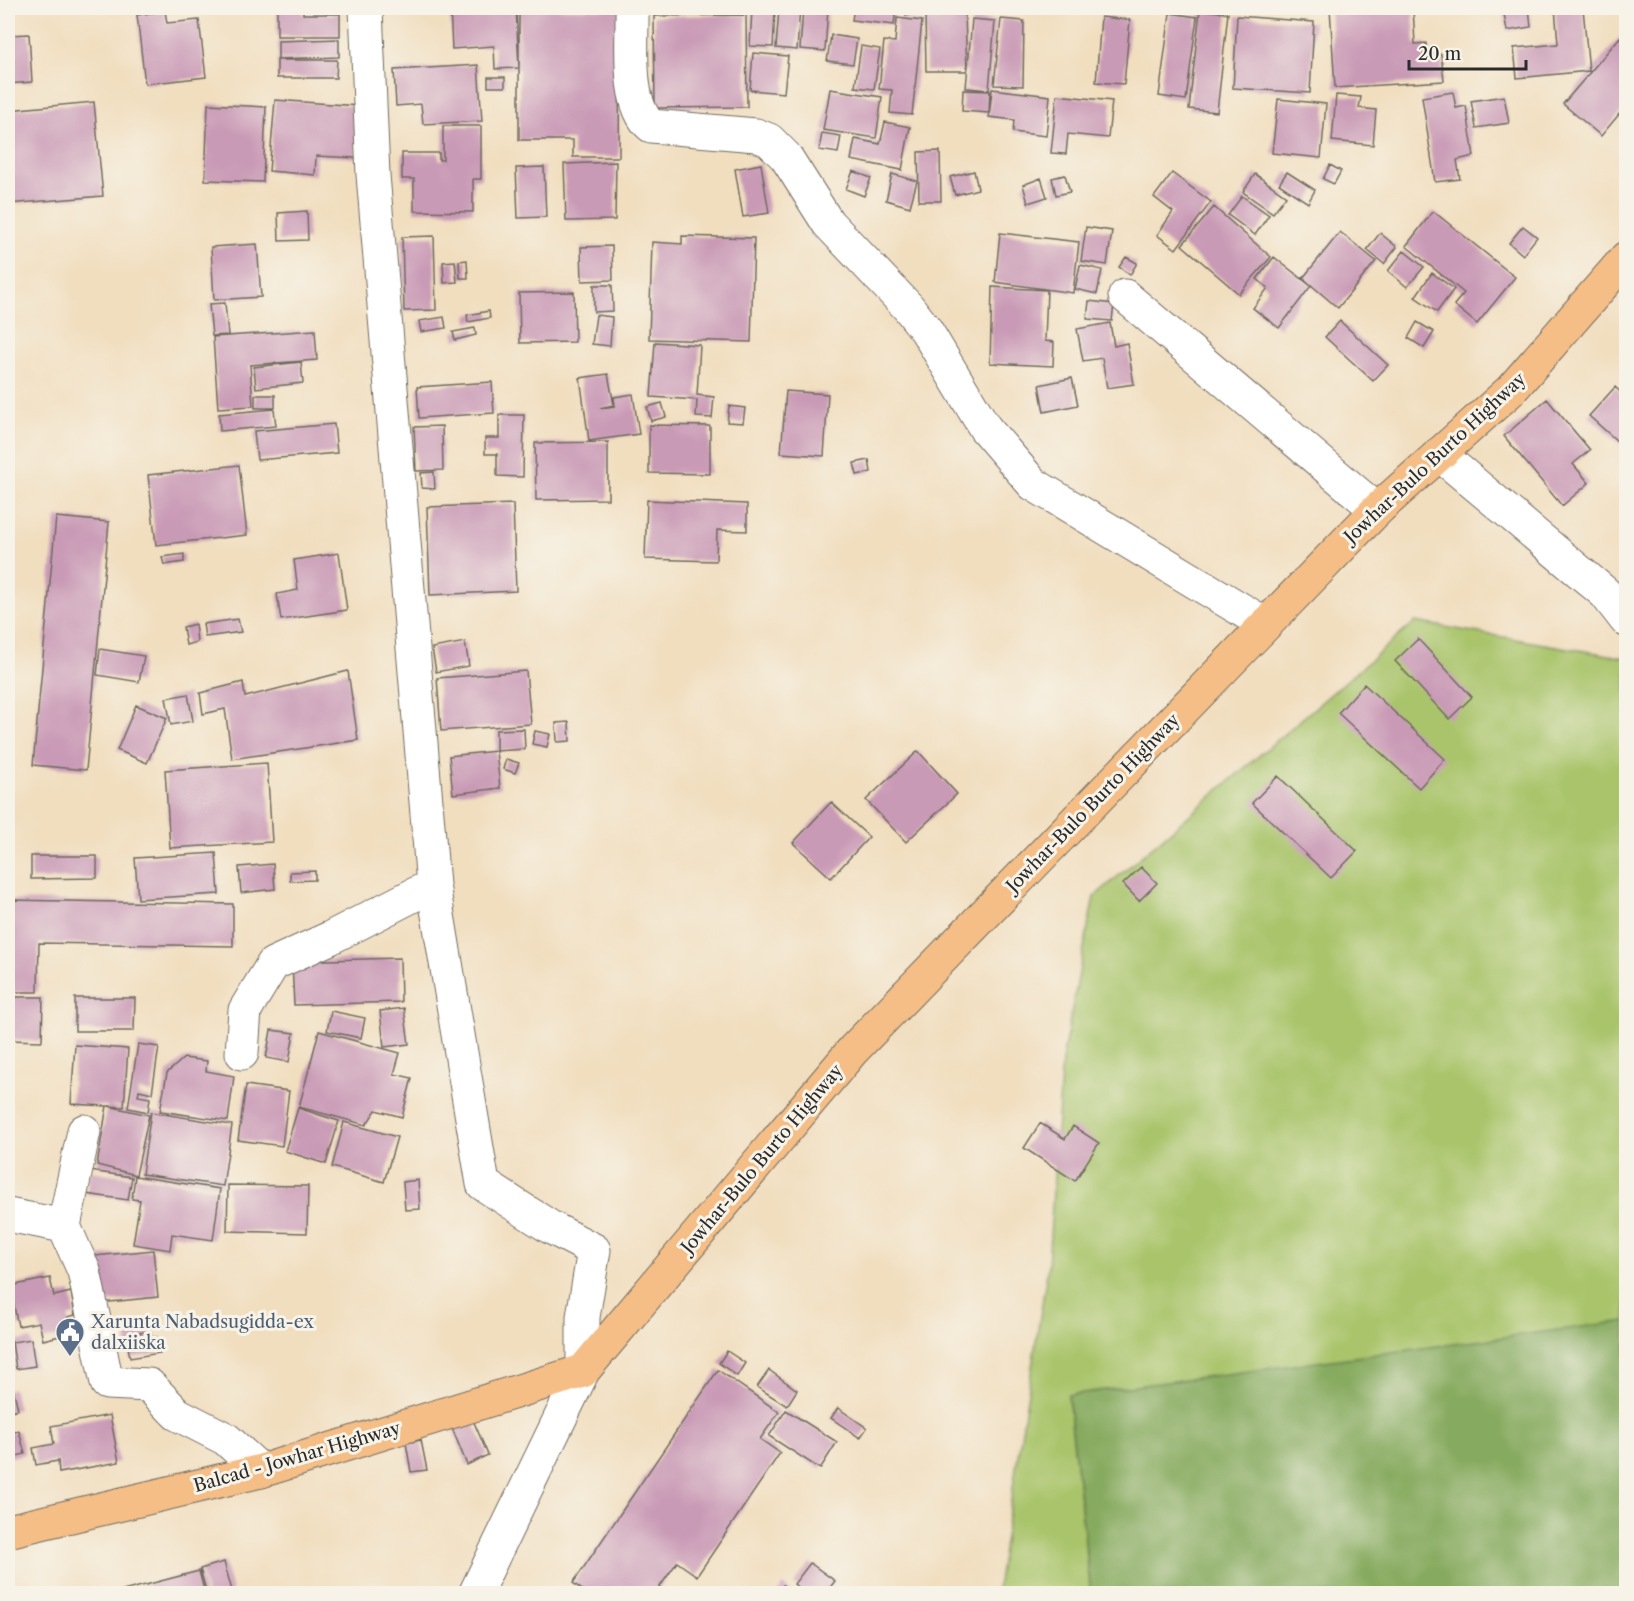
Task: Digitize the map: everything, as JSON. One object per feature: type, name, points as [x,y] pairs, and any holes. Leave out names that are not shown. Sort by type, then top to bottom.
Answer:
[{"type":"main road","name":"Jowhar-Bulo Burto Highway","points":[[584,1371],[853,1050],[1377,510],[1511,390],[1626,258]]},
{"type":"main road","name":"Balcad - Jowhar Highway","points":[[8,1531],[261,1471],[584,1371]]},
{"type":"street","points":[[366,8],[373,176],[433,885],[483,1184],[550,1227],[594,1250],[583,1317],[584,1371],[475,1593]]},
{"type":"street","points":[[632,8],[634,93],[641,117],[651,126],[756,135],[769,140],[786,157],[828,223],[914,315],[985,428],[1033,484],[1265,624]]},
{"type":"street","points":[[1125,296],[1377,510]]},
{"type":"street","points":[[1438,454],[1605,593],[1626,620]]},
{"type":"street","points":[[242,1053],[245,1010],[273,964],[330,938],[433,885]]},
{"type":"street","points":[[84,1131],[64,1226],[84,1271],[107,1383],[149,1385],[177,1414],[226,1439],[261,1471]]},
{"type":"street","points":[[8,1215],[64,1226]]},
{"type":"shaded area","points":[[8,1582],[56,1593],[8,1593]]},
{"type":"green space","points":[[1415,622],[1626,658],[1626,1322],[1068,1396],[1091,1593],[996,1594],[1048,1266],[1062,1060],[1094,897]]},
{"type":"green space","points":[[1626,1321],[1626,1593],[1091,1593],[1068,1395]]},
{"type":"building","points":[[277,8],[303,8],[303,14],[340,14],[340,36],[277,36]]},
{"type":"building","points":[[450,8],[516,8],[519,68],[495,69],[494,46],[452,49]]},
{"type":"building","points":[[519,8],[620,9],[619,157],[573,157],[573,140],[519,140]]},
{"type":"building","points":[[779,8],[800,8],[797,50],[776,48]]},
{"type":"building","points":[[803,8],[828,8],[825,51],[800,49]]},
{"type":"building","points":[[854,8],[896,8],[894,25],[852,20]]},
{"type":"building","points":[[904,8],[927,8],[928,11],[906,16]]},
{"type":"building","points":[[1044,8],[1068,8],[1068,11],[1044,12]]},
{"type":"building","points":[[1330,8],[1413,8],[1415,44],[1426,43],[1427,55],[1441,54],[1444,81],[1335,88]]},
{"type":"building","points":[[1503,8],[1529,8],[1531,27],[1507,31]]},
{"type":"building","points":[[1555,8],[1583,8],[1589,71],[1517,78],[1514,48],[1558,44]]},
{"type":"building","points":[[752,9],[775,11],[773,47],[750,46]]},
{"type":"building","points":[[1200,10],[1228,13],[1217,112],[1189,109]]},
{"type":"building","points":[[165,11],[167,23],[199,20],[206,77],[145,84],[137,15]]},
{"type":"building","points":[[1170,13],[1197,17],[1186,100],[1159,96]]},
{"type":"building","points":[[925,14],[965,14],[967,71],[926,71]]},
{"type":"building","points":[[746,15],[747,107],[655,108],[654,16]]},
{"type":"building","points":[[1237,16],[1314,22],[1310,93],[1233,88]]},
{"type":"building","points":[[1101,17],[1130,20],[1124,84],[1096,82]]},
{"type":"building","points":[[897,18],[922,21],[912,115],[890,113],[892,90],[879,89],[884,41],[895,42]]},
{"type":"building","points":[[972,19],[995,21],[989,90],[966,88]]},
{"type":"building","points":[[1001,19],[1024,21],[1023,86],[994,85]]},
{"type":"building","points":[[29,34],[32,82],[8,84],[8,35]]},
{"type":"building","points":[[831,35],[857,39],[853,64],[827,61]]},
{"type":"building","points":[[1620,37],[1626,43],[1626,106],[1601,136],[1563,104]]},
{"type":"building","points":[[339,39],[339,57],[278,59],[278,41]]},
{"type":"building","points":[[861,46],[880,49],[874,89],[855,87]]},
{"type":"building","points":[[753,53],[788,56],[784,93],[750,90]]},
{"type":"building","points":[[277,60],[337,60],[336,78],[277,78]]},
{"type":"building","points":[[478,65],[482,121],[423,124],[421,104],[396,106],[394,70]]},
{"type":"building","points":[[488,77],[505,77],[505,87],[488,87]]},
{"type":"building","points":[[830,89],[882,97],[876,138],[823,130]]},
{"type":"building","points":[[992,89],[1050,96],[1046,136],[1013,132],[1014,120],[989,117]]},
{"type":"building","points":[[963,90],[990,91],[989,113],[962,111]]},
{"type":"building","points":[[1453,92],[1456,108],[1466,106],[1474,156],[1457,160],[1460,179],[1435,182],[1422,97]]},
{"type":"building","points":[[1057,95],[1112,101],[1108,138],[1068,134],[1066,154],[1051,153]]},
{"type":"building","points":[[1336,95],[1361,97],[1359,108],[1376,110],[1373,145],[1332,141]]},
{"type":"building","points":[[1504,96],[1509,123],[1476,128],[1471,101]]},
{"type":"building","points":[[1278,99],[1326,104],[1321,158],[1272,153]]},
{"type":"building","points":[[275,100],[359,106],[356,158],[316,156],[315,175],[269,171]]},
{"type":"building","points":[[94,102],[103,196],[8,204],[8,110]]},
{"type":"building","points":[[208,104],[266,107],[263,182],[205,180]]},
{"type":"building","points":[[885,122],[910,127],[902,170],[851,160],[855,139],[880,144]]},
{"type":"building","points":[[443,126],[481,126],[481,179],[473,179],[473,212],[414,211],[414,179],[402,179],[402,153],[439,153],[439,160],[443,160]]},
{"type":"building","points":[[822,133],[841,136],[838,153],[819,150]]},
{"type":"building","points":[[940,151],[941,201],[919,201],[918,152]]},
{"type":"building","points":[[616,162],[615,220],[566,221],[564,164]]},
{"type":"building","points":[[761,164],[769,213],[743,217],[735,169]]},
{"type":"building","points":[[1330,165],[1341,171],[1334,184],[1323,179]]},
{"type":"building","points":[[544,167],[546,217],[518,218],[516,168]]},
{"type":"building","points":[[853,171],[871,178],[864,196],[846,189]]},
{"type":"building","points":[[974,171],[978,189],[955,195],[950,177]]},
{"type":"building","points":[[1287,172],[1315,190],[1308,203],[1279,184]]},
{"type":"building","points":[[1172,173],[1211,202],[1176,249],[1157,235],[1173,212],[1154,197]]},
{"type":"building","points":[[892,174],[917,181],[910,207],[886,200]]},
{"type":"building","points":[[1255,174],[1286,196],[1273,213],[1243,192]]},
{"type":"building","points":[[1065,175],[1070,192],[1056,195],[1052,178]]},
{"type":"building","points":[[1041,178],[1047,197],[1028,203],[1023,185]]},
{"type":"building","points":[[1242,196],[1269,215],[1255,235],[1228,215]]},
{"type":"building","points":[[1214,207],[1271,257],[1239,294],[1182,245]]},
{"type":"building","points":[[307,211],[308,240],[279,241],[278,213]]},
{"type":"building","points":[[1433,211],[1515,277],[1477,324],[1454,305],[1464,293],[1406,246]]},
{"type":"building","points":[[1523,226],[1537,237],[1523,255],[1509,243]]},
{"type":"building","points":[[1086,227],[1112,231],[1107,265],[1081,261]]},
{"type":"building","points":[[1340,232],[1376,261],[1338,308],[1303,278]]},
{"type":"building","points":[[1000,233],[1079,242],[1073,293],[995,282]]},
{"type":"building","points":[[1380,233],[1397,247],[1384,264],[1367,250]]},
{"type":"building","points":[[434,236],[436,310],[404,311],[402,237]]},
{"type":"building","points":[[682,236],[754,238],[751,342],[649,339],[652,242],[682,244]]},
{"type":"building","points":[[257,244],[261,297],[214,300],[211,247]]},
{"type":"building","points":[[612,246],[613,280],[582,281],[581,247]]},
{"type":"building","points":[[1404,251],[1424,267],[1407,287],[1388,271]]},
{"type":"building","points":[[1126,257],[1137,263],[1130,275],[1119,267]]},
{"type":"building","points":[[1274,257],[1311,286],[1279,328],[1253,308],[1268,288],[1257,279]]},
{"type":"building","points":[[467,260],[468,278],[460,278],[459,261]]},
{"type":"building","points":[[455,261],[457,282],[444,283],[443,262]]},
{"type":"building","points":[[1080,265],[1102,270],[1097,294],[1075,289]]},
{"type":"building","points":[[1432,273],[1454,289],[1437,312],[1415,297]]},
{"type":"building","points":[[594,285],[612,285],[613,311],[594,312]]},
{"type":"building","points":[[992,287],[1047,290],[1045,341],[1054,342],[1053,366],[990,363]]},
{"type":"building","points":[[574,292],[575,342],[520,343],[519,293]]},
{"type":"building","points":[[1089,301],[1114,304],[1112,321],[1087,319]]},
{"type":"building","points":[[225,303],[228,335],[212,336],[209,304]]},
{"type":"building","points":[[489,311],[490,318],[468,322],[467,315]]},
{"type":"building","points":[[596,315],[612,317],[610,346],[592,344]]},
{"type":"building","points":[[444,317],[446,328],[421,332],[419,321]]},
{"type":"building","points":[[1340,321],[1388,365],[1373,381],[1325,337]]},
{"type":"building","points":[[1417,322],[1434,332],[1424,348],[1408,338]]},
{"type":"building","points":[[1110,323],[1114,346],[1127,343],[1134,384],[1107,388],[1102,358],[1083,361],[1077,329]]},
{"type":"building","points":[[475,328],[476,335],[455,340],[453,332]]},
{"type":"building","points":[[315,330],[317,360],[250,365],[253,406],[218,408],[213,337]]},
{"type":"building","points":[[655,342],[700,345],[697,395],[714,397],[712,418],[696,417],[697,400],[651,397]]},
{"type":"building","points":[[301,362],[303,383],[256,388],[254,367]]},
{"type":"building","points":[[608,374],[614,405],[600,408],[615,406],[614,397],[633,394],[639,434],[589,441],[580,378]]},
{"type":"building","points":[[1072,378],[1078,405],[1044,412],[1039,385]]},
{"type":"building","points":[[492,382],[494,413],[419,418],[417,387]]},
{"type":"building","points":[[1615,387],[1626,397],[1626,449],[1589,416]]},
{"type":"building","points":[[786,391],[828,394],[824,456],[781,453]]},
{"type":"building","points":[[255,395],[275,395],[275,408],[255,408]]},
{"type":"building","points":[[1547,399],[1590,450],[1573,464],[1589,483],[1562,506],[1504,436]]},
{"type":"building","points":[[662,403],[666,417],[651,421],[647,407]]},
{"type":"building","points":[[729,406],[745,408],[743,423],[727,422]]},
{"type":"building","points":[[274,409],[276,426],[220,431],[219,414]]},
{"type":"building","points":[[499,415],[524,415],[523,477],[497,476],[497,454],[485,454],[485,438],[499,438]]},
{"type":"building","points":[[334,424],[337,453],[257,460],[254,431]]},
{"type":"building","points":[[649,425],[710,426],[710,474],[649,473]]},
{"type":"building","points":[[442,426],[443,470],[416,471],[414,427]]},
{"type":"building","points":[[608,442],[608,499],[536,500],[535,443]]},
{"type":"building","points":[[869,460],[871,472],[857,475],[854,463]]},
{"type":"building","points":[[239,465],[247,535],[156,545],[148,475]]},
{"type":"building","points":[[434,472],[435,489],[422,488],[421,473]]},
{"type":"building","points":[[647,500],[747,504],[747,531],[717,530],[716,561],[645,559]]},
{"type":"building","points":[[513,504],[516,591],[430,595],[427,507]]},
{"type":"building","points":[[56,517],[109,522],[86,770],[33,765]]},
{"type":"building","points":[[339,553],[347,610],[281,620],[277,594],[298,590],[294,560]]},
{"type":"building","points":[[184,554],[184,562],[164,565],[162,557]]},
{"type":"building","points":[[238,619],[241,632],[205,637],[203,624]]},
{"type":"building","points":[[195,624],[197,642],[186,645],[183,627]]},
{"type":"building","points":[[1418,639],[1472,697],[1449,719],[1395,661]]},
{"type":"building","points":[[465,642],[469,666],[436,672],[432,648]]},
{"type":"building","points":[[100,649],[144,656],[139,682],[97,675]]},
{"type":"building","points":[[348,671],[358,740],[232,759],[225,709],[203,714],[200,693],[243,682],[245,697]]},
{"type":"building","points":[[526,671],[531,724],[441,731],[437,678]]},
{"type":"building","points":[[1364,684],[1445,759],[1419,788],[1338,713]]},
{"type":"building","points":[[188,694],[193,721],[171,725],[166,698]]},
{"type":"building","points":[[136,705],[167,718],[147,763],[117,750]]},
{"type":"building","points":[[569,722],[570,741],[557,742],[556,723]]},
{"type":"building","points":[[524,729],[525,749],[496,751],[496,730]]},
{"type":"building","points":[[535,731],[550,734],[547,747],[532,744]]},
{"type":"building","points":[[496,751],[500,788],[453,794],[449,756]]},
{"type":"building","points":[[918,751],[957,794],[906,842],[866,800]]},
{"type":"building","points":[[506,759],[519,763],[515,773],[503,769]]},
{"type":"building","points":[[267,763],[272,842],[170,848],[165,770]]},
{"type":"building","points":[[1278,776],[1357,851],[1331,878],[1252,803]]},
{"type":"building","points":[[831,802],[869,837],[831,878],[793,843]]},
{"type":"building","points":[[216,853],[219,894],[138,899],[135,858]]},
{"type":"building","points":[[31,856],[97,856],[97,878],[31,879]]},
{"type":"building","points":[[273,864],[275,889],[241,893],[239,867]]},
{"type":"building","points":[[1141,867],[1157,883],[1139,901],[1123,884]]},
{"type":"building","points":[[315,871],[315,880],[290,881],[290,872]]},
{"type":"building","points":[[8,900],[233,904],[233,946],[39,943],[38,992],[8,992]]},
{"type":"building","points":[[400,958],[401,1002],[294,1005],[292,961]]},
{"type":"building","points":[[8,997],[43,997],[42,1041],[8,1040]]},
{"type":"building","points":[[75,998],[135,998],[134,1031],[75,1031]]},
{"type":"building","points":[[404,1008],[409,1044],[384,1047],[380,1011]]},
{"type":"building","points":[[331,1011],[365,1018],[361,1038],[327,1031]]},
{"type":"building","points":[[271,1030],[294,1033],[289,1062],[266,1058]]},
{"type":"building","points":[[319,1031],[400,1053],[394,1074],[412,1078],[402,1117],[376,1110],[366,1125],[299,1107]]},
{"type":"building","points":[[138,1044],[159,1047],[152,1093],[139,1090],[138,1096],[150,1098],[148,1112],[128,1108]]},
{"type":"building","points":[[75,1045],[128,1049],[124,1107],[108,1106],[149,1115],[136,1175],[97,1165],[107,1106],[71,1104]]},
{"type":"building","points":[[184,1058],[207,1061],[206,1071],[234,1076],[228,1121],[160,1111],[167,1073]]},
{"type":"building","points":[[246,1085],[289,1091],[282,1146],[238,1140]]},
{"type":"building","points":[[298,1108],[339,1121],[326,1164],[285,1151]]},
{"type":"building","points":[[151,1112],[232,1125],[223,1186],[142,1174]]},
{"type":"building","points":[[344,1122],[397,1137],[384,1182],[332,1167]]},
{"type":"building","points":[[1040,1123],[1065,1139],[1073,1126],[1099,1143],[1075,1181],[1024,1148]]},
{"type":"building","points":[[90,1171],[132,1177],[128,1200],[86,1194]]},
{"type":"building","points":[[135,1176],[220,1189],[213,1240],[172,1234],[170,1250],[133,1244],[140,1200],[132,1199]]},
{"type":"building","points":[[418,1180],[420,1209],[405,1210],[403,1182]]},
{"type":"building","points":[[228,1185],[308,1186],[307,1233],[227,1231]]},
{"type":"building","points":[[153,1250],[158,1297],[100,1303],[95,1256]]},
{"type":"building","points":[[50,1278],[54,1296],[71,1292],[75,1315],[68,1317],[72,1333],[43,1340],[39,1322],[18,1326],[10,1286]]},
{"type":"building","points":[[151,1331],[152,1338],[157,1337],[160,1353],[130,1358],[126,1335]]},
{"type":"building","points":[[31,1339],[35,1366],[16,1369],[12,1342]]},
{"type":"building","points":[[727,1351],[745,1363],[737,1376],[719,1363]]},
{"type":"building","points":[[718,1370],[779,1412],[760,1439],[780,1453],[697,1576],[677,1562],[655,1594],[588,1594],[573,1583]]},
{"type":"building","points":[[769,1370],[797,1390],[787,1406],[757,1387]]},
{"type":"building","points":[[13,1388],[18,1409],[8,1412],[8,1390]]},
{"type":"building","points":[[838,1408],[867,1428],[860,1438],[831,1418]]},
{"type":"building","points":[[786,1410],[837,1442],[820,1469],[769,1436]]},
{"type":"building","points":[[110,1415],[119,1462],[59,1473],[58,1461],[36,1465],[33,1448],[54,1444],[51,1426]]},
{"type":"building","points":[[473,1420],[488,1455],[467,1465],[450,1423]]},
{"type":"building","points":[[19,1431],[25,1454],[8,1458],[8,1433]]},
{"type":"building","points":[[421,1440],[427,1470],[411,1472],[406,1443]]},
{"type":"building","points":[[224,1562],[233,1594],[207,1594],[200,1569]]},
{"type":"building","points":[[810,1563],[835,1581],[825,1594],[807,1594],[794,1584]]},
{"type":"building","points":[[199,1571],[205,1594],[115,1594],[115,1593]]},
{"type":"building","points":[[783,1585],[793,1594],[777,1594]]},
{"type":"place","name":"Xarunta Nabadsugidda-ex dalxiiska","points":[[70,1358]]}]
